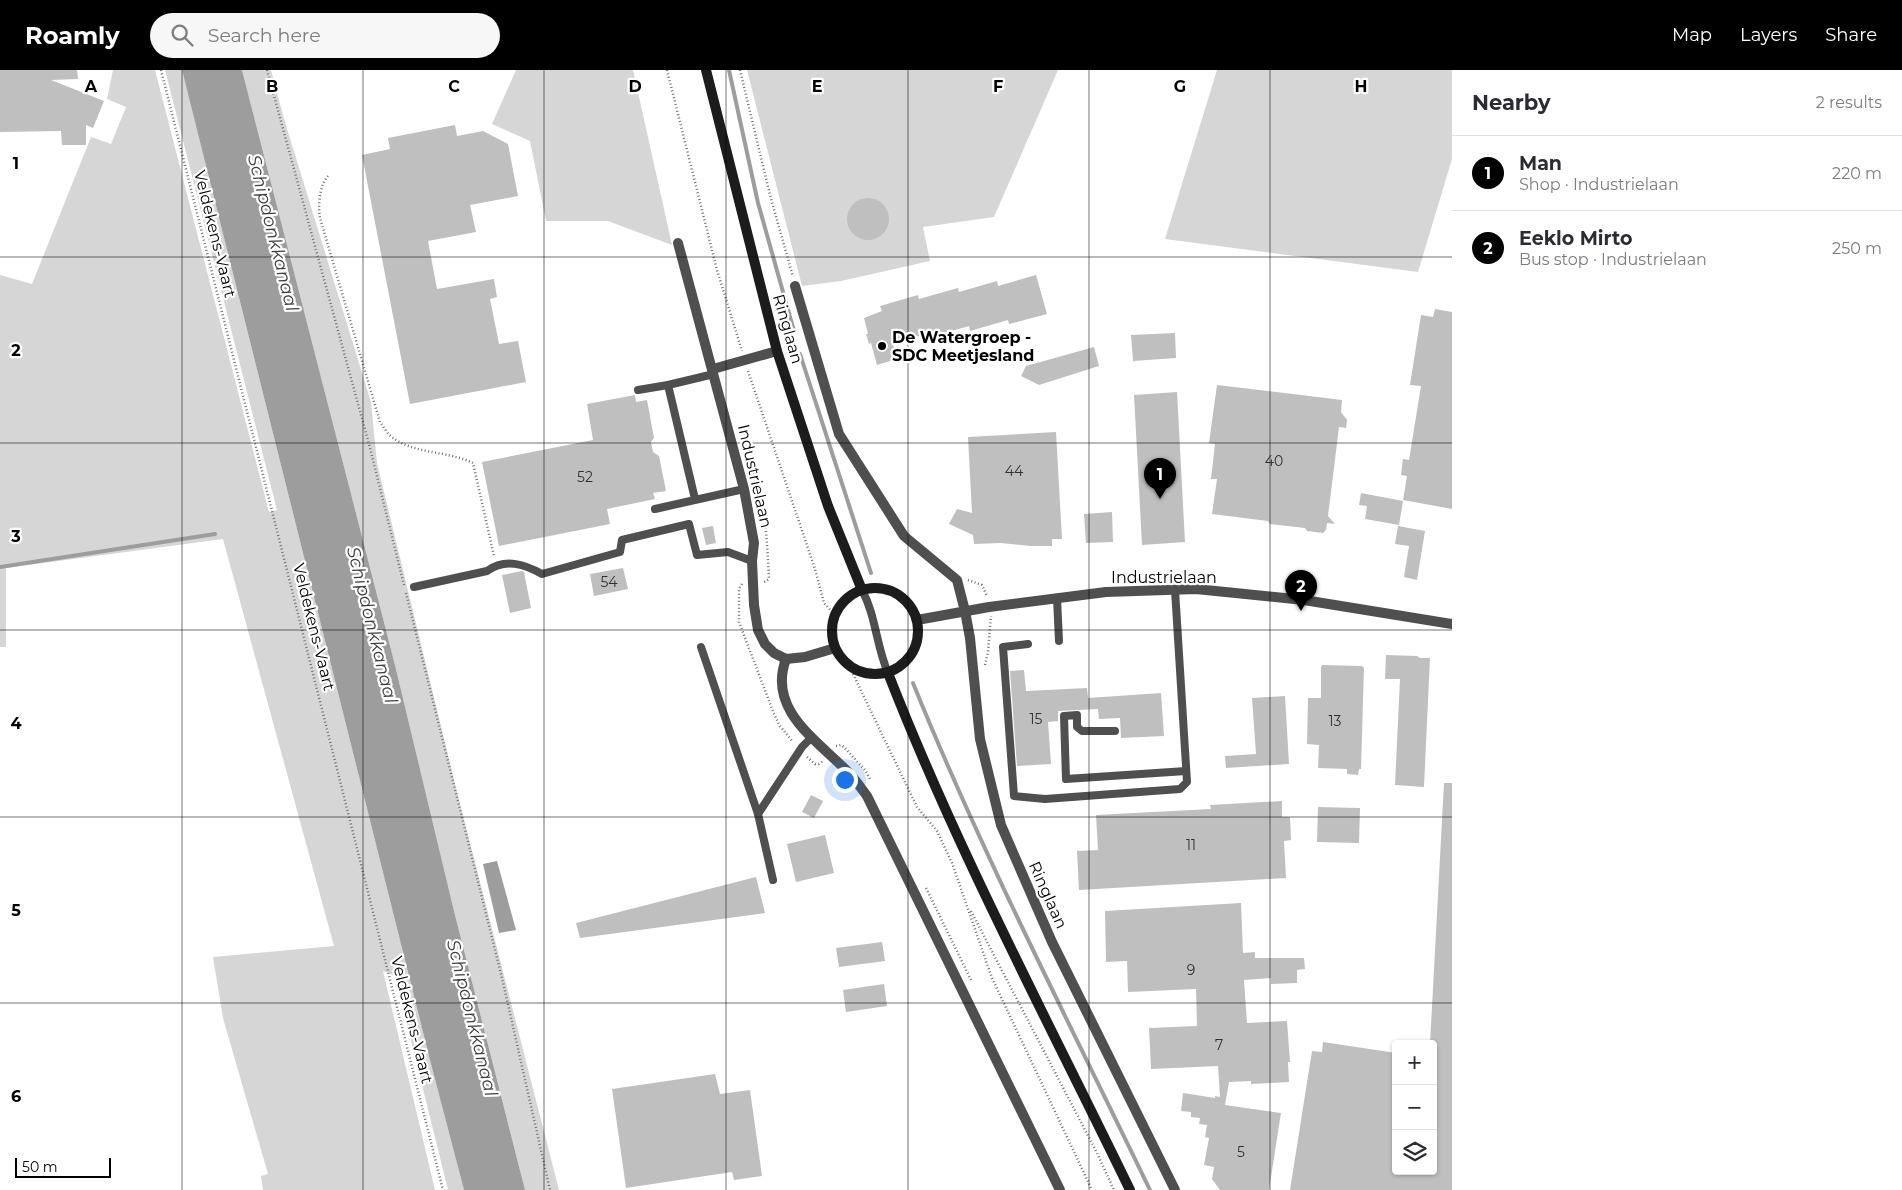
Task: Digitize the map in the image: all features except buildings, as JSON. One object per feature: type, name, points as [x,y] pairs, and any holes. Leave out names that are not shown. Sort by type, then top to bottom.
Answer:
[{"type":"main road","name":"Ringlaan","points":[[706,70],[777,351],[828,506],[862,590]]},
{"type":"main road","points":[[872,588],[888,590],[899,595],[913,610],[917,620],[918,635],[914,650],[905,662],[888,672],[877,674],[863,673],[852,668],[842,659],[835,648],[832,632],[835,615],[842,603],[850,596],[862,590],[872,588]]},
{"type":"main road","points":[[888,672],[954,828],[996,918],[1130,1190]]},
{"type":"street","name":"Industrielaan","points":[[678,243],[744,489],[754,543],[752,561],[754,604],[758,630],[765,644],[774,653],[786,659]]},
{"type":"street","points":[[795,286],[840,434],[904,536],[956,580],[965,611]]},
{"type":"street","points":[[713,372],[744,360],[777,351]]},
{"type":"street","name":"Industrielaan","points":[[917,620],[965,611],[1106,592],[1196,589],[1304,600],[1452,624]]},
{"type":"street","name":"Ringlaan","points":[[965,611],[970,638],[980,740],[1001,825],[1052,942],[1175,1190]]},
{"type":"street","points":[[835,648],[805,657],[786,659],[781,671],[781,687],[788,707],[801,727],[850,773],[867,796],[1060,1190]]},
{"type":"lane","points":[[638,390],[668,385],[713,372]]},
{"type":"lane","points":[[668,385],[695,499]]},
{"type":"lane","points":[[655,509],[744,489]]},
{"type":"lane","points":[[414,587],[487,571],[496,565],[513,563],[529,567],[542,574],[620,552],[622,540],[689,524],[697,555],[728,552],[752,561]]},
{"type":"lane","points":[[862,590],[870,605],[881,657],[888,672]]},
{"type":"lane","points":[[1028,644],[1003,646],[1014,796],[1045,799],[1180,789],[1187,782],[1175,590]]},
{"type":"lane","points":[[1056,598],[1059,642]]},
{"type":"lane","points":[[701,647],[758,814],[773,880]]},
{"type":"lane","points":[[1115,731],[1082,731],[1077,727],[1077,715],[1064,716],[1066,780],[1186,771]]},
{"type":"lane","points":[[758,814],[802,747],[811,738]]},
{"type":"path","name":"Veldekens-Vaart","points":[[161,70],[443,1190]]},
{"type":"path","points":[[267,70],[370,448],[502,978],[550,1190]]},
{"type":"path","points":[[668,70],[717,270],[744,360],[816,569],[824,603],[835,615]]},
{"type":"path","points":[[740,70],[770,195],[795,286]]},
{"type":"path","points":[[328,176],[324,181],[319,208],[320,218],[380,422],[391,437],[405,445],[458,457],[473,463],[496,565]]},
{"type":"path","points":[[853,674],[917,807],[936,832],[952,862],[992,978],[1092,1190]]},
{"type":"path","points":[[966,903],[1096,1151],[1114,1190]]},
{"type":"shaded area","points":[[113,70],[155,70],[269,512],[277,510],[165,70],[182,70],[464,1190],[448,1190],[395,976],[383,971],[435,1190],[263,1190],[261,1176],[268,1174],[223,1018],[213,957],[334,946],[223,539],[6,568],[6,647],[0,647],[0,275],[32,284],[91,137],[111,144],[126,107],[107,99]]},
{"type":"shaded area","points":[[242,70],[271,70],[284,119],[371,402],[377,463],[456,788],[559,1190],[525,1190],[454,911],[395,665]]},
{"type":"shaded area","points":[[516,70],[633,70],[672,245],[608,221],[546,221],[530,141],[492,124]]},
{"type":"shaded area","points":[[747,70],[1058,70],[994,217],[923,227],[930,261],[841,281],[802,286]]},
{"type":"shaded area","points":[[1217,70],[1452,70],[1452,159],[1418,272],[1165,239]]},
{"type":"water","name":"Schipdonkkanaal","points":[[182,70],[242,70],[395,665],[454,911],[525,1190],[464,1190]]},
{"type":"water","points":[[497,861],[516,930],[499,933],[483,864]]},
{"type":"waterway","points":[[729,70],[758,203],[794,331]]},
{"type":"waterway","points":[[800,354],[871,573]]},
{"type":"waterway","points":[[0,567],[215,534]]},
{"type":"waterway","points":[[913,683],[997,875],[1150,1190]]},
{"type":"place","name":"De Watergroep - SDC Meetjesland","points":[[882,346]]},
{"type":"place","name":"Man","points":[[1160,499]]},
{"type":"place","name":"Eeklo Mirto","points":[[1301,611]]}]
